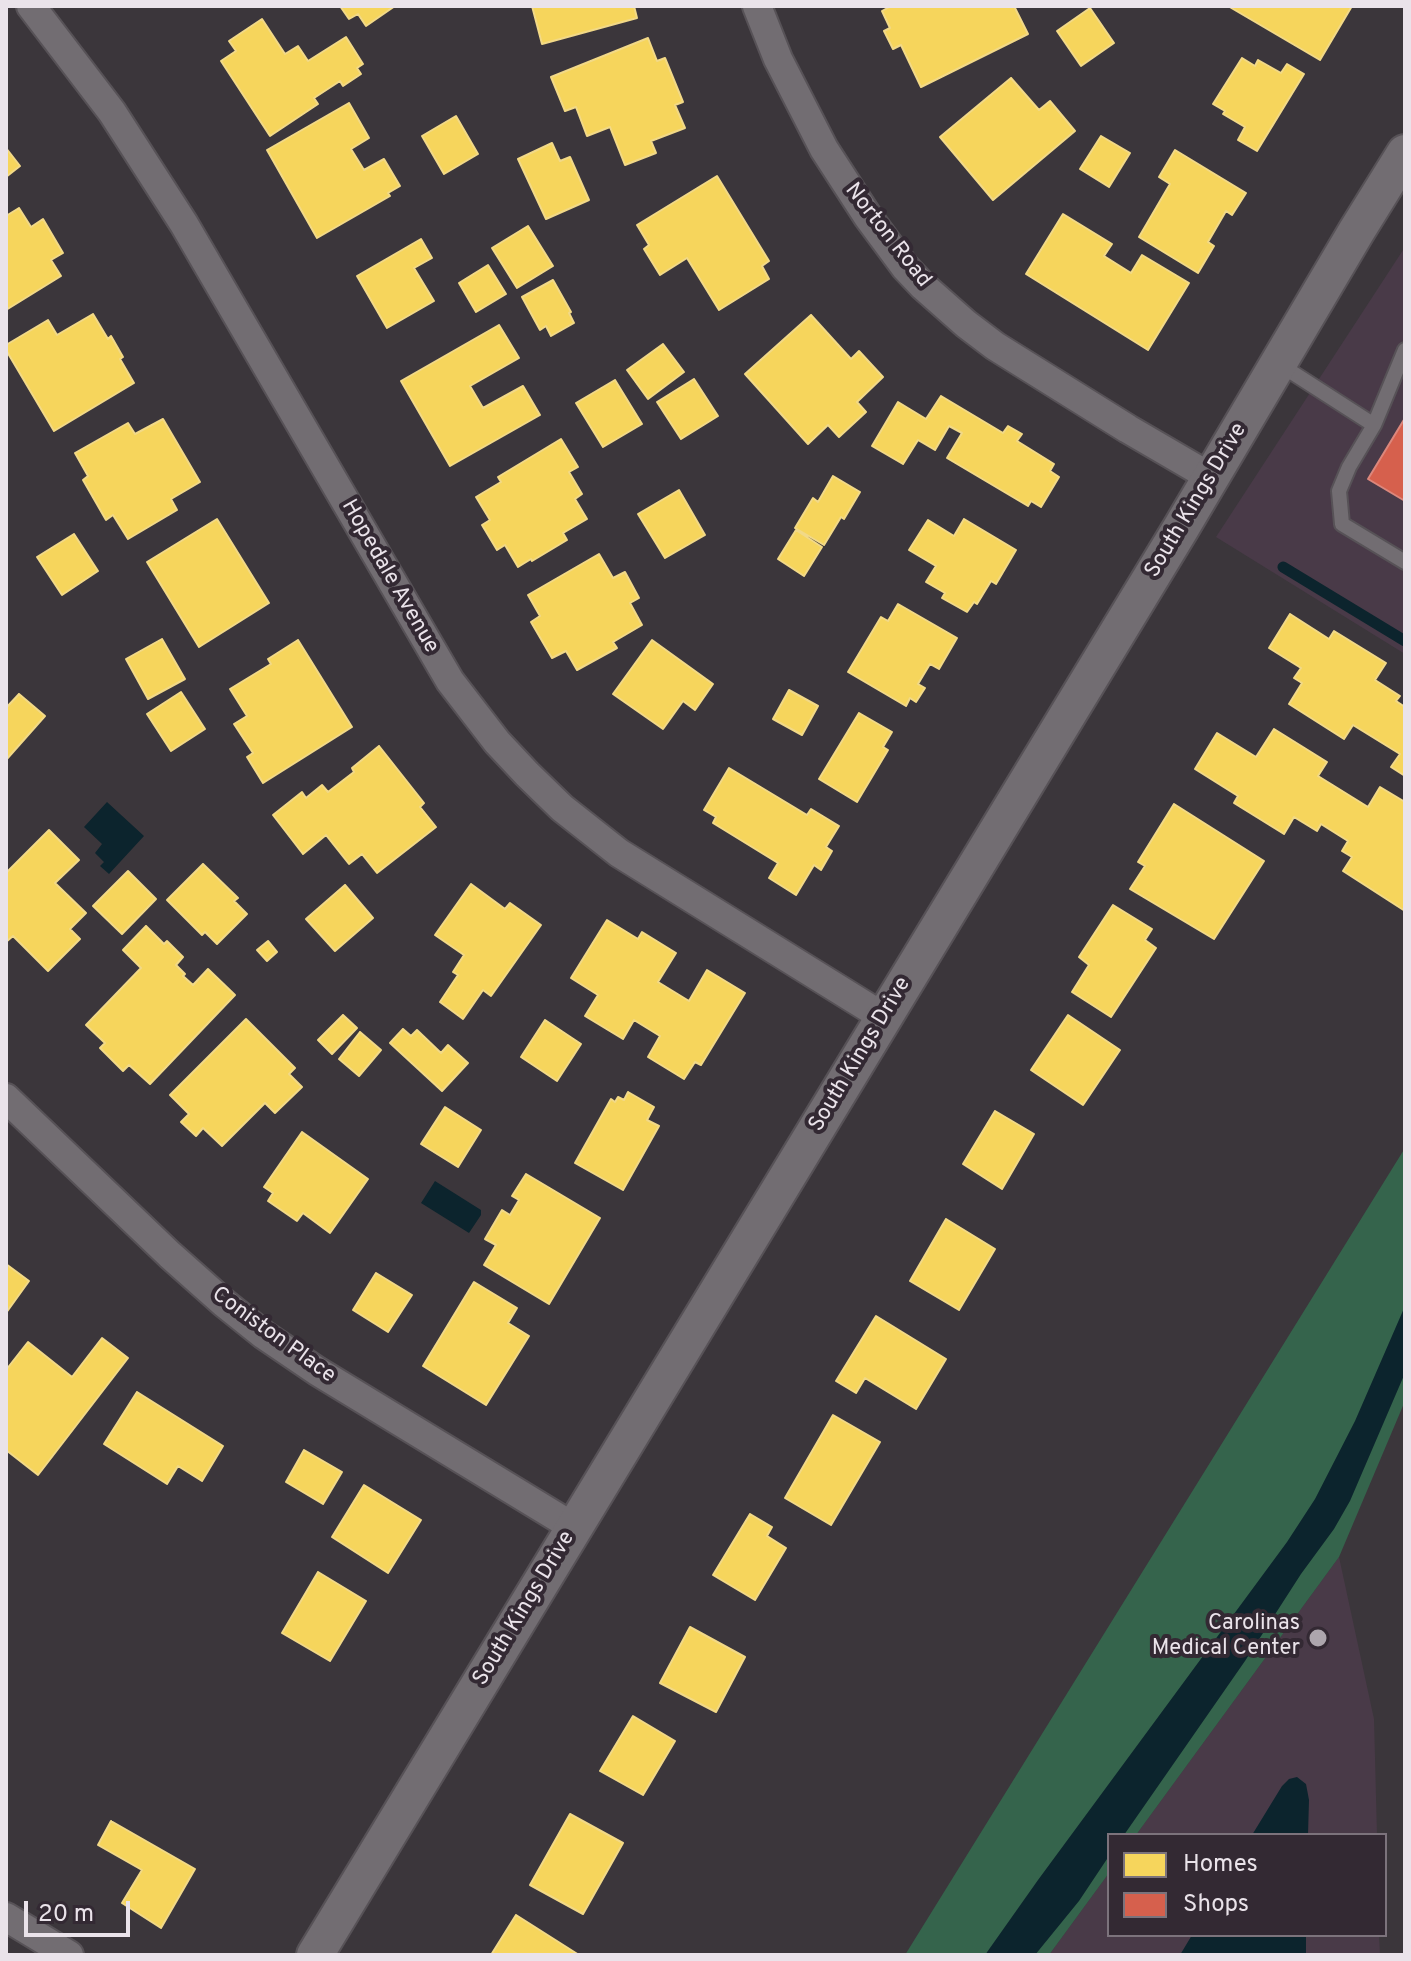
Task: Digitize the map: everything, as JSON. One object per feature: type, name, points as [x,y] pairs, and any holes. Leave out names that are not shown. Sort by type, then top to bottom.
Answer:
[{"type":"street","name":"Hopedale Avenue","points":[[31,6],[112,112],[184,224],[450,681],[497,742],[562,808],[627,860],[885,1018]]},
{"type":"street","name":"Norton Road","points":[[757,6],[778,59],[824,149],[868,217],[923,286],[995,346],[1212,478]]},
{"type":"street","name":"South Kings Drive","points":[[315,1955],[1212,478],[1405,153]]},
{"type":"street","name":"Coniston Place","points":[[6,1098],[170,1255],[264,1335],[317,1371],[575,1528]]},
{"type":"street","points":[[6,1917],[69,1955]]},
{"type":"lane","points":[[1405,350],[1374,425],[1349,467],[1339,491],[1342,524],[1405,562]]},
{"type":"lane","points":[[1279,364],[1374,425]]},
{"type":"shaded area","points":[[1405,247],[1405,654],[1216,537]]},
{"type":"shaded area","name":"Carolinas Medical Center","points":[[1339,1557],[1374,1719],[1377,1833],[1137,1833]]},
{"type":"shaded area","points":[[1107,1876],[1107,1937],[1379,1937],[1380,1955],[1049,1955]]},
{"type":"green space","points":[[1405,1148],[1405,1401],[1339,1557],[1137,1833],[1107,1833],[1107,1876],[1049,1955],[905,1955]]},
{"type":"water","points":[[107,802],[144,836],[109,874],[100,866],[104,862],[95,853],[102,844],[84,827]]},
{"type":"water","points":[[435,1181],[481,1210],[469,1233],[421,1203]]},
{"type":"water","points":[[1405,1306],[1405,1373],[1350,1501],[1334,1529],[1125,1833],[1107,1833],[1107,1859],[1079,1901],[1035,1955],[985,1955],[1287,1542],[1315,1499],[1355,1421]]},
{"type":"water","points":[[1297,1777],[1306,1784],[1308,1833],[1253,1833],[1282,1786],[1289,1779]]},
{"type":"water","points":[[1191,1937],[1306,1937],[1306,1955],[1180,1955]]},
{"type":"building: Homes","points":[[340,6],[395,6],[366,26],[358,14],[349,19]]},
{"type":"building: Homes","points":[[532,6],[634,6],[637,18],[542,44]]},
{"type":"building: Homes","points":[[891,6],[1014,6],[1028,34],[921,87],[901,45],[893,49],[884,31],[890,28],[882,11]]},
{"type":"building: Homes","points":[[1228,6],[1352,6],[1320,60]]},
{"type":"building: Homes","points":[[1090,8],[1114,43],[1081,66],[1057,31]]},
{"type":"building: Homes","points":[[262,19],[285,54],[298,46],[308,61],[346,37],[363,64],[357,68],[361,74],[343,86],[340,81],[314,98],[318,104],[270,136],[221,61],[236,51],[229,41]]},
{"type":"building: Homes","points":[[648,38],[657,61],[665,58],[683,102],[675,105],[685,128],[651,141],[656,153],[625,165],[610,127],[587,136],[576,107],[565,111],[551,77]]},
{"type":"building: Homes","points":[[1242,58],[1255,66],[1258,60],[1281,73],[1287,64],[1304,74],[1257,151],[1238,140],[1245,127],[1213,104]]},
{"type":"building: Homes","points":[[1011,78],[1039,110],[1050,101],[1075,131],[993,200],[940,137]]},
{"type":"building: Homes","points":[[349,103],[369,138],[351,149],[364,170],[384,159],[400,186],[388,193],[390,196],[317,238],[267,150]]},
{"type":"building: Homes","points":[[456,116],[478,154],[444,174],[422,136]]},
{"type":"building: Homes","points":[[1101,136],[1130,153],[1109,187],[1080,169]]},
{"type":"building: Homes","points":[[552,143],[560,161],[570,157],[589,200],[546,219],[518,159]]},
{"type":"building: Homes","points":[[6,148],[20,166],[6,177]]},
{"type":"building: Homes","points":[[1175,150],[1246,193],[1232,215],[1226,211],[1208,242],[1214,246],[1198,273],[1139,237],[1170,184],[1159,177]]},
{"type":"building: Homes","points":[[717,176],[769,261],[762,266],[769,279],[719,310],[687,258],[660,275],[644,249],[649,245],[637,225]]},
{"type":"building: Homes","points":[[19,208],[31,227],[43,219],[63,253],[51,260],[61,276],[6,310],[6,216]]},
{"type":"building: Homes","points":[[1063,214],[1112,244],[1104,256],[1131,273],[1142,255],[1189,283],[1148,350],[1026,274]]},
{"type":"building: Homes","points":[[528,226],[553,266],[517,288],[492,248]]},
{"type":"building: Homes","points":[[421,239],[432,258],[414,268],[434,301],[387,328],[357,276]]},
{"type":"building: Homes","points":[[488,265],[506,294],[476,312],[459,283]]},
{"type":"building: Homes","points":[[553,280],[574,323],[551,336],[546,326],[540,330],[522,297]]},
{"type":"building: Homes","points":[[93,314],[108,339],[111,336],[134,383],[54,431],[6,350],[6,345],[48,320],[57,335]]},
{"type":"building: Homes","points":[[811,315],[851,359],[859,351],[883,377],[857,402],[866,412],[839,437],[828,425],[808,444],[745,374]]},
{"type":"building: Homes","points":[[499,325],[519,358],[470,386],[483,408],[523,386],[540,415],[450,466],[401,381]]},
{"type":"building: Homes","points":[[663,344],[684,372],[648,399],[627,370]]},
{"type":"building: Homes","points":[[694,379],[718,416],[681,439],[657,402]]},
{"type":"building: Homes","points":[[615,380],[642,424],[603,447],[576,403]]},
{"type":"building: Homes","points":[[941,396],[1003,433],[1008,426],[1022,434],[1017,441],[1054,464],[1050,471],[1059,477],[1041,507],[1031,501],[1028,506],[947,458],[962,433],[949,426],[935,450],[918,440],[903,464],[872,446],[898,402],[926,419]]},
{"type":"building: Homes","points":[[163,419],[200,482],[171,499],[177,510],[128,539],[113,515],[106,520],[83,480],[88,476],[75,453],[128,423],[135,434]]},
{"type":"building: Homes","points":[[561,439],[578,467],[569,472],[582,494],[575,499],[587,519],[563,533],[567,540],[518,567],[505,545],[497,550],[482,525],[490,520],[476,497],[501,482],[498,477]]},
{"type":"building: Homes","points":[[833,476],[860,492],[824,545],[795,528],[813,498],[818,502]]},
{"type":"building: Homes","points":[[679,490],[705,535],[665,558],[638,514]]},
{"type":"building: Homes","points":[[217,519],[269,603],[199,647],[147,562]]},
{"type":"building: Homes","points":[[964,519],[1016,550],[996,584],[991,581],[977,604],[974,602],[967,612],[942,598],[945,593],[926,582],[936,566],[909,550],[928,520],[954,536]]},
{"type":"building: Homes","points":[[796,530],[822,547],[804,576],[778,559]]},
{"type":"building: Homes","points":[[74,534],[98,571],[62,595],[37,557]]},
{"type":"building: Homes","points":[[599,554],[613,578],[625,572],[639,598],[630,603],[642,625],[613,642],[617,648],[577,670],[566,651],[552,658],[531,622],[540,616],[528,595]]},
{"type":"building: Homes","points":[[898,604],[957,638],[939,669],[930,664],[918,684],[925,688],[916,702],[910,698],[906,706],[848,672],[881,617],[888,621]]},
{"type":"building: Homes","points":[[1290,614],[1329,639],[1334,631],[1386,663],[1375,680],[1400,696],[1396,701],[1405,707],[1405,776],[1391,767],[1400,754],[1353,725],[1344,739],[1289,704],[1302,683],[1294,678],[1301,668],[1269,648]]},
{"type":"building: Homes","points":[[162,639],[185,679],[148,699],[126,659]]},
{"type":"building: Homes","points":[[298,640],[352,727],[263,783],[247,757],[253,753],[234,724],[247,716],[230,689],[271,664],[268,659]]},
{"type":"building: Homes","points":[[652,640],[713,684],[695,710],[683,701],[663,729],[613,694]]},
{"type":"building: Homes","points":[[789,690],[818,706],[802,735],[773,719]]},
{"type":"building: Homes","points":[[181,692],[205,729],[171,751],[147,714]]},
{"type":"building: Homes","points":[[19,694],[45,716],[6,760],[6,708]]},
{"type":"building: Homes","points":[[859,713],[892,732],[883,747],[888,750],[857,802],[819,779]]},
{"type":"building: Homes","points":[[1274,729],[1327,762],[1318,776],[1368,807],[1380,787],[1405,802],[1405,911],[1343,871],[1352,857],[1342,851],[1348,841],[1321,824],[1317,831],[1294,817],[1284,834],[1234,803],[1238,796],[1195,769],[1217,733],[1256,757]]},
{"type":"building: Homes","points":[[379,746],[424,803],[420,807],[436,827],[377,873],[362,854],[349,864],[326,835],[303,854],[273,815],[302,792],[306,798],[322,785],[328,792],[354,772],[352,768]]},
{"type":"building: Homes","points":[[729,768],[807,815],[811,809],[839,826],[826,847],[832,851],[821,870],[814,865],[796,895],[769,878],[778,863],[713,823],[716,817],[704,810]]},
{"type":"building: Homes","points":[[1174,804],[1264,861],[1214,939],[1130,889],[1145,866],[1138,862]]},
{"type":"building: Homes","points":[[49,830],[79,860],[55,883],[86,913],[70,929],[80,939],[48,971],[13,936],[6,942],[6,873]]},
{"type":"building: Homes","points":[[203,864],[238,898],[234,901],[247,914],[217,944],[205,932],[202,935],[167,900]]},
{"type":"building: Homes","points":[[128,871],[156,899],[122,934],[93,906]]},
{"type":"building: Homes","points":[[471,884],[505,909],[510,903],[541,925],[491,996],[483,990],[463,1019],[440,1002],[458,975],[453,972],[464,955],[435,935]]},
{"type":"building: Homes","points":[[345,885],[373,918],[335,951],[306,919]]},
{"type":"building: Homes","points":[[1113,905],[1152,929],[1145,940],[1156,948],[1111,1017],[1072,992],[1089,965],[1079,957]]},
{"type":"building: Homes","points":[[607,920],[638,939],[642,932],[676,953],[658,982],[689,1001],[707,970],[745,993],[701,1065],[695,1062],[684,1079],[648,1057],[660,1036],[634,1020],[623,1039],[585,1016],[598,995],[571,978]]},
{"type":"building: Homes","points":[[146,926],[183,957],[176,965],[193,985],[208,969],[235,995],[150,1084],[129,1065],[123,1071],[100,1048],[105,1043],[86,1025],[141,968],[123,950]]},
{"type":"building: Homes","points":[[268,941],[277,952],[267,961],[257,950]]},
{"type":"building: Homes","points":[[343,1015],[357,1028],[332,1054],[318,1040]]},
{"type":"building: Homes","points":[[1068,1015],[1120,1050],[1083,1105],[1031,1070]]},
{"type":"building: Homes","points":[[246,1019],[295,1068],[289,1074],[302,1087],[275,1113],[265,1103],[222,1146],[203,1128],[196,1136],[181,1122],[189,1114],[170,1095]]},
{"type":"building: Homes","points":[[545,1020],[581,1044],[557,1081],[521,1057]]},
{"type":"building: Homes","points":[[403,1029],[411,1036],[417,1030],[441,1053],[448,1045],[468,1063],[442,1091],[390,1043]]},
{"type":"building: Homes","points":[[360,1032],[381,1050],[359,1076],[339,1059]]},
{"type":"building: Homes","points":[[628,1092],[654,1107],[647,1120],[659,1126],[623,1190],[575,1163],[611,1099],[615,1102],[618,1097],[624,1100]]},
{"type":"building: Homes","points":[[445,1107],[481,1130],[458,1167],[421,1144]]},
{"type":"building: Homes","points":[[995,1111],[1034,1134],[1002,1189],[963,1164]]},
{"type":"building: Homes","points":[[302,1132],[368,1179],[330,1233],[303,1213],[297,1221],[268,1201],[273,1193],[264,1187]]},
{"type":"building: Homes","points":[[526,1174],[600,1218],[549,1304],[484,1265],[496,1245],[485,1239],[502,1210],[510,1215],[519,1200],[512,1196]]},
{"type":"building: Homes","points":[[946,1219],[995,1249],[959,1310],[910,1281]]},
{"type":"building: Homes","points":[[6,1264],[29,1281],[6,1313]]},
{"type":"building: Homes","points":[[376,1273],[412,1295],[388,1332],[353,1310]]},
{"type":"building: Homes","points":[[474,1282],[517,1308],[508,1323],[529,1336],[486,1405],[423,1366]]},
{"type":"building: Homes","points":[[876,1316],[946,1359],[916,1409],[865,1378],[856,1393],[836,1381]]},
{"type":"building: Homes","points":[[102,1338],[128,1358],[38,1475],[6,1450],[6,1370],[28,1342],[72,1377]]},
{"type":"building: Homes","points":[[137,1392],[223,1446],[202,1481],[178,1466],[167,1484],[104,1444]]},
{"type":"building: Homes","points":[[833,1415],[880,1442],[831,1525],[785,1498]]},
{"type":"building: Homes","points":[[304,1450],[342,1472],[323,1504],[286,1482]]},
{"type":"building: Homes","points":[[364,1485],[421,1520],[388,1573],[332,1537]]},
{"type":"building: Homes","points":[[750,1514],[772,1527],[767,1536],[786,1548],[755,1600],[713,1575]]},
{"type":"building: Homes","points":[[318,1572],[366,1601],[330,1661],[282,1633]]},
{"type":"building: Homes","points":[[690,1627],[745,1657],[716,1712],[660,1683]]},
{"type":"building: Homes","points":[[633,1716],[675,1741],[643,1795],[600,1771]]},
{"type":"building: Homes","points":[[570,1814],[623,1843],[583,1914],[530,1885]]},
{"type":"building: Homes","points":[[111,1821],[195,1869],[161,1928],[122,1903],[142,1870],[98,1845]]},
{"type":"building: Homes","points":[[516,1915],[579,1955],[491,1955]]},
{"type":"building: Shops","points":[[1405,418],[1405,501],[1368,479]]},
{"type":"waterway","points":[[1283,567],[1405,641]]},
{"type":"place","name":"Carolinas Medical Center","points":[[1318,1638]]}]
